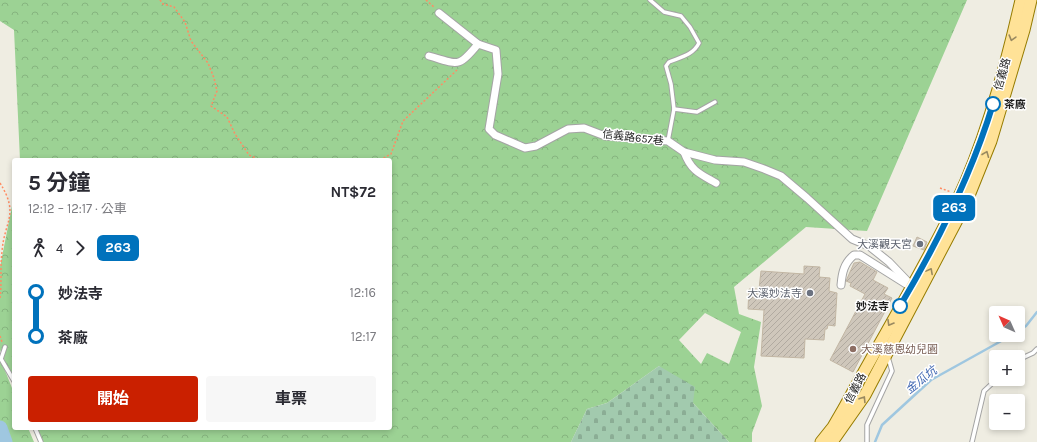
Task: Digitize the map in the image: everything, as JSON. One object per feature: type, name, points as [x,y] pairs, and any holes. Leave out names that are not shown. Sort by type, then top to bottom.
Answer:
[{"type":"main road","name":"信義路","points":[[832,442],[865,395],[887,353],[915,289],[958,201],[983,137],[1014,30],[1021,0]]},
{"type":"main road","name":"信義路","points":[[821,442],[833,427],[877,346],[915,289],[966,203],[991,141],[1024,30],[1030,0]]},
{"type":"street","points":[[429,56],[454,64],[466,60],[478,44],[439,13]]},
{"type":"street","name":"信義路657巷","points":[[478,44],[496,50],[498,74],[489,129],[495,135],[526,148],[536,146],[568,129],[584,128],[605,136],[668,141],[684,152],[715,160],[744,162],[781,176],[808,198],[852,239],[869,246],[889,262],[915,289]]},
{"type":"street","points":[[684,152],[688,164],[696,171],[716,183]]},
{"type":"street","points":[[841,285],[842,272],[848,260],[854,255],[860,255],[915,289]]},
{"type":"lane","points":[[650,0],[664,12],[681,16],[690,27],[699,43],[696,50],[686,56],[668,62],[666,66],[671,84],[674,109],[668,141]]},
{"type":"lane","points":[[674,109],[697,112],[715,102]]},
{"type":"lane","points":[[867,442],[867,425],[892,371],[887,353],[877,346]]},
{"type":"lane","points":[[5,347],[1,359],[12,378]]},
{"type":"lane","points":[[1025,357],[1037,349]]},
{"type":"lane","points":[[972,442],[984,391],[989,386]]},
{"type":"lane","points":[[36,430],[41,442]]},
{"type":"path","points":[[160,0],[163,4],[174,7],[185,22],[191,40],[208,63],[217,91],[212,106],[227,117],[235,134],[249,155],[256,158]]},
{"type":"path","points":[[426,0],[439,13]]},
{"type":"path","points":[[383,158],[390,154],[403,121],[466,60]]},
{"type":"path","points":[[0,183],[7,195],[11,216],[3,243],[0,298]]},
{"type":"green space","points":[[0,0],[967,0],[867,231],[806,227],[734,287],[739,314],[761,322],[754,367],[762,406],[752,433],[752,442],[729,442],[659,366],[607,403],[587,409],[571,442],[40,442],[35,430],[392,430],[392,158],[20,158],[14,30],[0,21]],"holes":[[[705,313],[741,332],[729,364],[707,353],[701,364],[679,340]]]},
{"type":"green space","points":[[12,206],[12,378],[0,350],[0,267]]},
{"type":"green space","points":[[0,358],[12,388],[12,430],[29,430],[34,442],[0,442]]},
{"type":"green space","points":[[659,366],[695,387],[693,403],[729,442],[571,442],[587,409],[607,403]]},
{"type":"building","name":"大溪觀天宮","points":[[917,237],[927,242],[924,250],[913,246]]},
{"type":"building","points":[[860,262],[877,272],[873,280],[888,288],[884,294],[892,298],[853,372],[830,360],[865,294],[850,286],[851,283],[846,281],[854,263]]},
{"type":"building","points":[[804,266],[820,267],[819,277],[830,278],[829,291],[837,293],[835,326],[828,325],[827,329],[825,329],[824,340],[805,339],[804,358],[761,356],[764,310],[748,309],[749,289],[759,289],[761,271],[804,274]]},
{"type":"waterway","name":"金瓜坑","points":[[1025,327],[1037,312]]},
{"type":"waterway","name":"金瓜坑","points":[[875,442],[882,425],[931,380],[999,342]]},
{"type":"waterway","points":[[0,428],[5,442]]},
{"type":"bus line","name":"263","points":[[900,306],[958,201],[983,137],[993,104]]},
{"type":"place","name":"茶廠","points":[[993,104]]},
{"type":"place","name":"大溪觀天宮","points":[[920,244]]},
{"type":"place","name":"大溪妙法寺","points":[[810,293]]},
{"type":"place","name":"妙法寺","points":[[900,306]]},
{"type":"place","name":"大溪慈恩幼兒園","points":[[853,349]]}]
